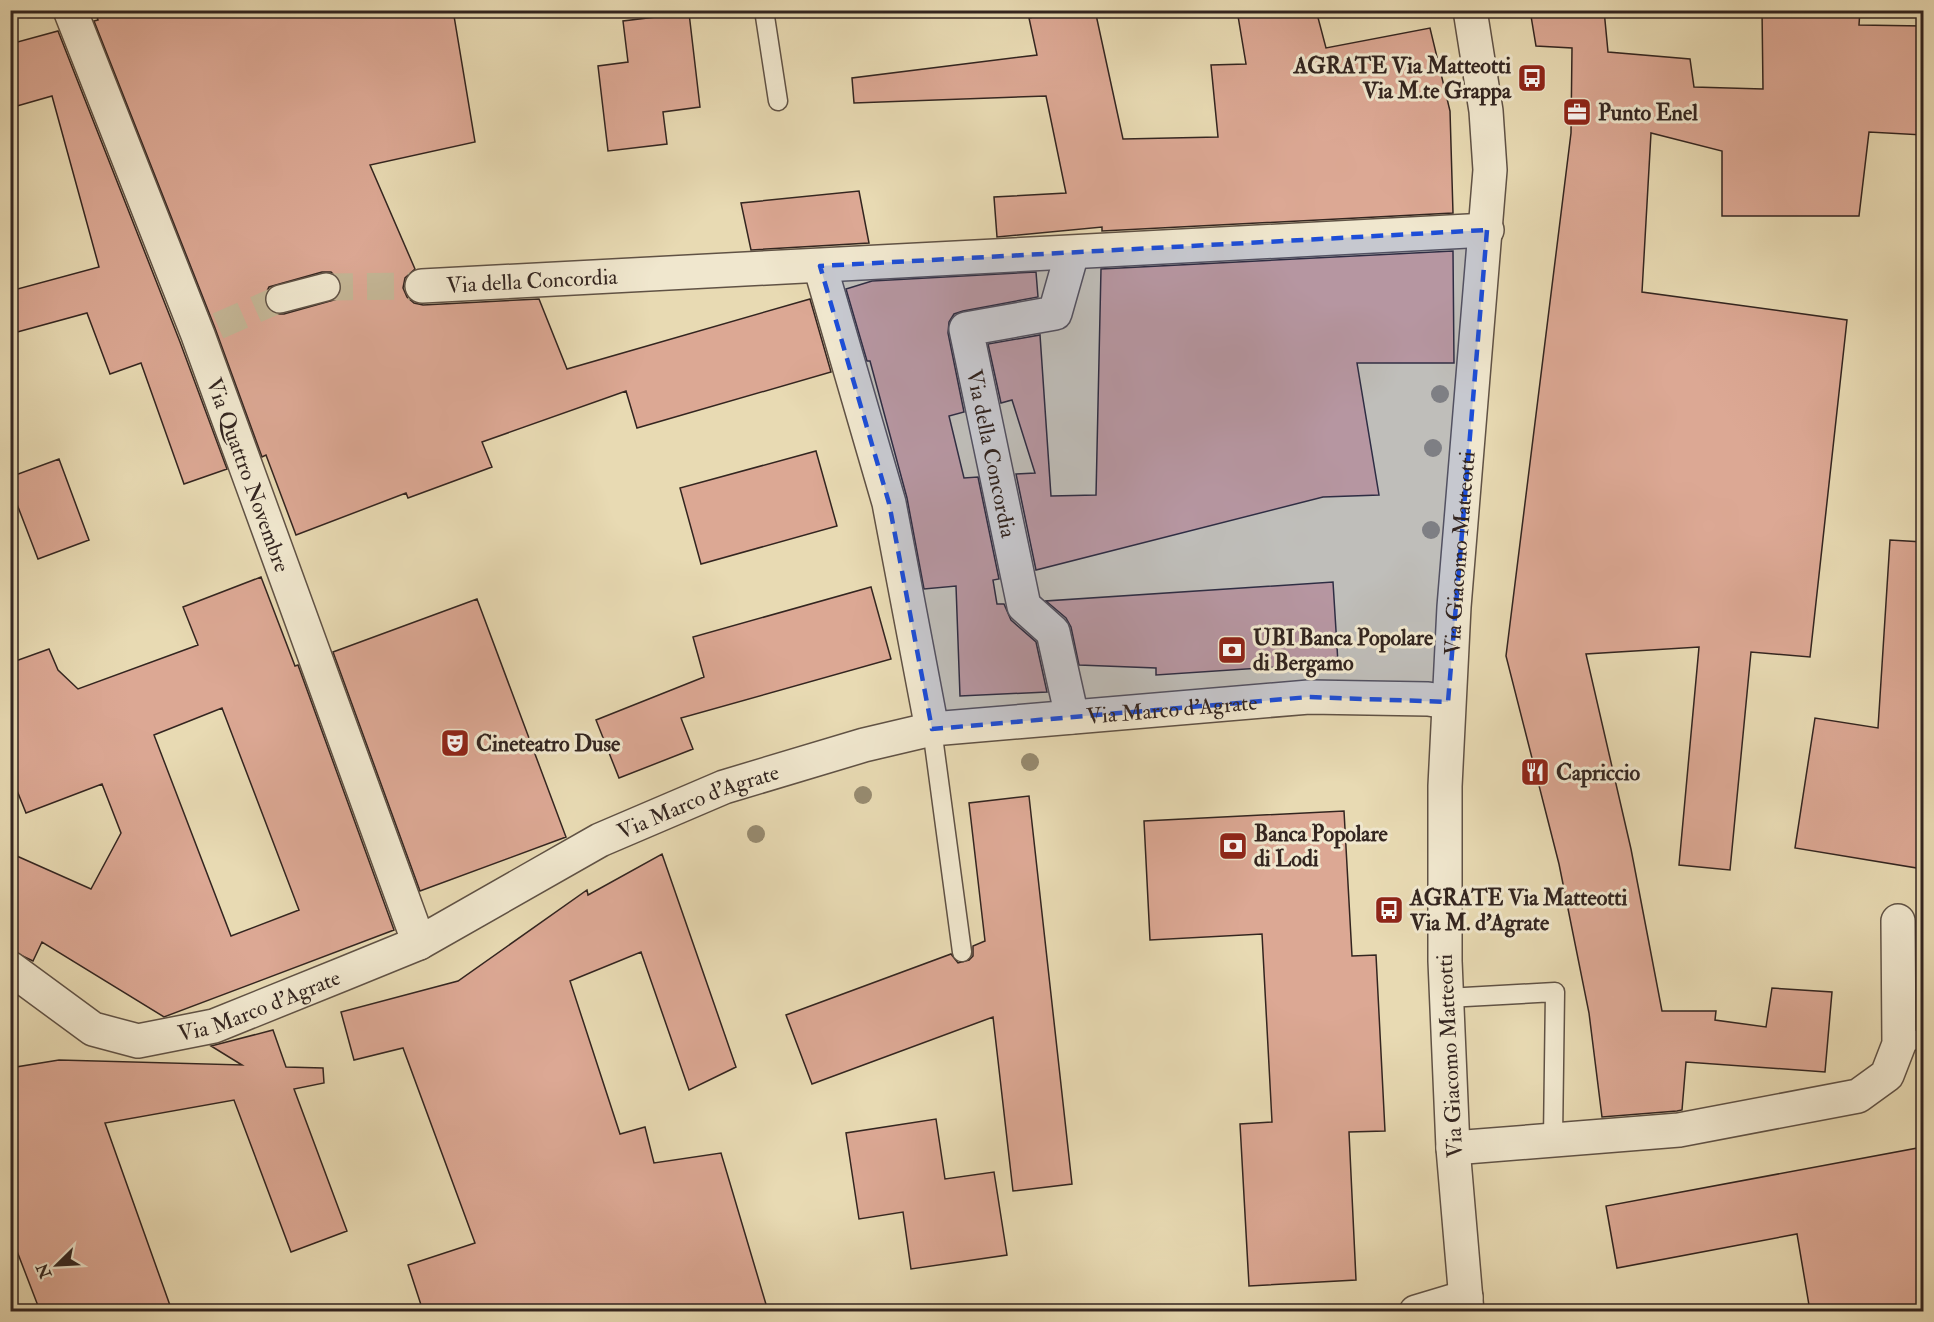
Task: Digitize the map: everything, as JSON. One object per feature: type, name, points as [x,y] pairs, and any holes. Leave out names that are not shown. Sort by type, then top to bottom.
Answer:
[{"type":"street","name":"Via Quattro Novembre","points":[[70,10],[208,330],[419,944]]},
{"type":"street","name":"Via Giacomo Matteotti","points":[[1467,1304],[1453,1148],[1444,922],[1448,702],[1490,170],[1486,111],[1470,10]]},
{"type":"street","name":"Via della Concordia","points":[[422,286],[1487,230]]},
{"type":"street","name":"Via della Concordia","points":[[1071,253],[1055,313],[966,329],[1024,606],[1053,632],[1072,717]]},
{"type":"street","points":[[820,266],[889,503],[932,729]]},
{"type":"street","points":[[280,299],[326,287]]},
{"type":"street","name":"Via Marco d'Agrate","points":[[10,968],[93,1029],[138,1041],[214,1026],[419,944],[600,840],[724,787],[864,745],[932,729],[1309,697],[1428,699],[1448,702]]},
{"type":"street","points":[[1453,1148],[1679,1130],[1858,1096],[1887,1075],[1911,1041],[1899,921]]},
{"type":"street","points":[[1416,1311],[1467,1304]]},
{"type":"lane","points":[[764,10],[778,101]]},
{"type":"lane","points":[[932,729],[962,952]]},
{"type":"lane","points":[[1447,998],[1555,992],[1553,1139]]},
{"type":"highlighted area","points":[[1487,230],[1448,702],[1309,697],[932,729],[889,503],[820,266]]},
{"type":"building","points":[[95,10],[453,10],[475,142],[370,165],[415,269],[405,278],[403,288],[407,297],[414,303],[423,305],[539,299],[567,369],[810,299],[831,372],[637,428],[626,391],[482,442],[492,467],[408,498],[406,493],[296,535],[266,455],[262,457],[215,328],[94,21],[98,20]],"holes":[[[322,272],[331,272],[341,282],[341,292],[337,299],[284,314],[275,314],[268,310],[265,295],[269,287]]]},
{"type":"building","points":[[1064,10],[1095,10],[1123,139],[1218,137],[1211,65],[1246,64],[1237,10],[1316,10],[1326,48],[1430,28],[1450,111],[1453,213],[1102,231],[1102,227],[997,237],[994,197],[1066,193],[1046,96],[854,103],[852,78],[1037,55],[1029,18]]},
{"type":"building","points":[[1530,10],[1604,10],[1608,52],[1690,59],[1694,87],[1763,89],[1762,10],[1860,10],[1859,25],[1923,26],[1923,135],[1869,132],[1859,216],[1722,216],[1722,151],[1651,133],[1642,292],[1847,320],[1810,657],[1751,652],[1730,870],[1679,865],[1699,647],[1586,654],[1631,849],[1662,1011],[1716,1011],[1715,1020],[1766,1027],[1772,988],[1832,992],[1825,1072],[1686,1062],[1682,1110],[1677,1111],[1602,1117],[1589,1013],[1559,864],[1506,656],[1571,133],[1572,48],[1536,46]]},
{"type":"building","points":[[689,13],[700,107],[663,112],[667,144],[608,151],[598,66],[628,62],[623,21]]},
{"type":"building","points":[[58,31],[180,342],[227,469],[184,484],[141,363],[110,374],[87,313],[10,334],[10,291],[99,267],[52,96],[10,108],[10,44]]},
{"type":"building","points":[[859,191],[869,243],[751,250],[741,203]]},
{"type":"building","points":[[1453,251],[1454,363],[1357,363],[1379,495],[1323,497],[1036,570],[1016,474],[1035,473],[1012,400],[1001,403],[988,344],[1040,335],[1051,496],[1096,495],[1101,269]]},
{"type":"building","points":[[1036,272],[1038,297],[963,311],[954,314],[949,322],[948,333],[964,412],[949,416],[964,478],[978,477],[999,579],[993,580],[997,604],[1004,604],[1011,620],[1036,642],[1047,692],[960,696],[956,586],[924,589],[907,498],[870,361],[867,361],[846,289],[872,281]]},
{"type":"building","points":[[816,451],[837,526],[701,564],[680,488]]},
{"type":"building","points":[[59,459],[89,540],[38,559],[10,486],[10,477]]},
{"type":"building","points":[[1890,540],[1923,542],[1923,869],[1795,848],[1815,718],[1878,728]]},
{"type":"building","points":[[261,577],[295,666],[298,665],[394,930],[164,1017],[42,942],[33,961],[10,950],[10,853],[91,889],[121,833],[102,784],[26,813],[10,773],[10,663],[49,649],[58,670],[78,689],[198,645],[183,607]],"holes":[[[222,708],[299,910],[231,936],[154,735]]]},
{"type":"building","points":[[1333,582],[1338,663],[1156,675],[1156,668],[1079,665],[1071,627],[1066,618],[1046,601]]},
{"type":"building","points":[[871,587],[891,659],[681,718],[693,749],[619,778],[596,720],[704,677],[693,637]]},
{"type":"building","name":"Cineteatro Duse","points":[[477,599],[566,837],[420,891],[333,652]]},
{"type":"building","points":[[1029,796],[1072,1184],[1013,1191],[993,1017],[812,1084],[786,1015],[951,954],[958,963],[969,960],[973,956],[973,946],[985,941],[969,803]]},
{"type":"building","points":[[1344,811],[1352,956],[1376,955],[1385,1131],[1349,1132],[1356,1280],[1249,1286],[1240,1124],[1272,1122],[1262,934],[1150,940],[1144,821]]},
{"type":"building","points":[[662,854],[736,1067],[689,1090],[641,952],[570,981],[620,1134],[645,1127],[654,1163],[721,1153],[768,1311],[423,1311],[408,1265],[475,1243],[403,1048],[354,1060],[341,1012],[458,981],[587,890],[588,895]]},
{"type":"building","points":[[273,1030],[286,1067],[323,1068],[324,1083],[294,1089],[347,1231],[291,1252],[234,1100],[105,1123],[172,1311],[40,1311],[10,1233],[10,1068],[59,1060],[242,1065],[211,1046]]},
{"type":"building","points":[[936,1119],[945,1179],[994,1172],[1007,1255],[911,1269],[903,1212],[859,1219],[846,1133]]},
{"type":"building","points":[[1923,1147],[1923,1311],[1810,1311],[1797,1234],[1617,1268],[1606,1206]]},
{"type":"tunnel","points":[[326,287],[422,286]]},
{"type":"tunnel","points":[[218,326],[280,299]]},
{"type":"place","name":"AGRATE Via Matteotti Via M.te Grappa","points":[[1532,78]]},
{"type":"place","name":"Punto Enel","points":[[1577,112]]},
{"type":"place","name":"UBI Banca Popolare di Bergamo","points":[[1232,650]]},
{"type":"place","name":"Cineteatro Duse","points":[[455,743]]},
{"type":"place","name":"Capriccio","points":[[1535,772]]},
{"type":"place","name":"Banca Popolare di Lodi","points":[[1233,846]]},
{"type":"place","name":"AGRATE Via Matteotti Via M. d'Agrate","points":[[1389,910]]}]
